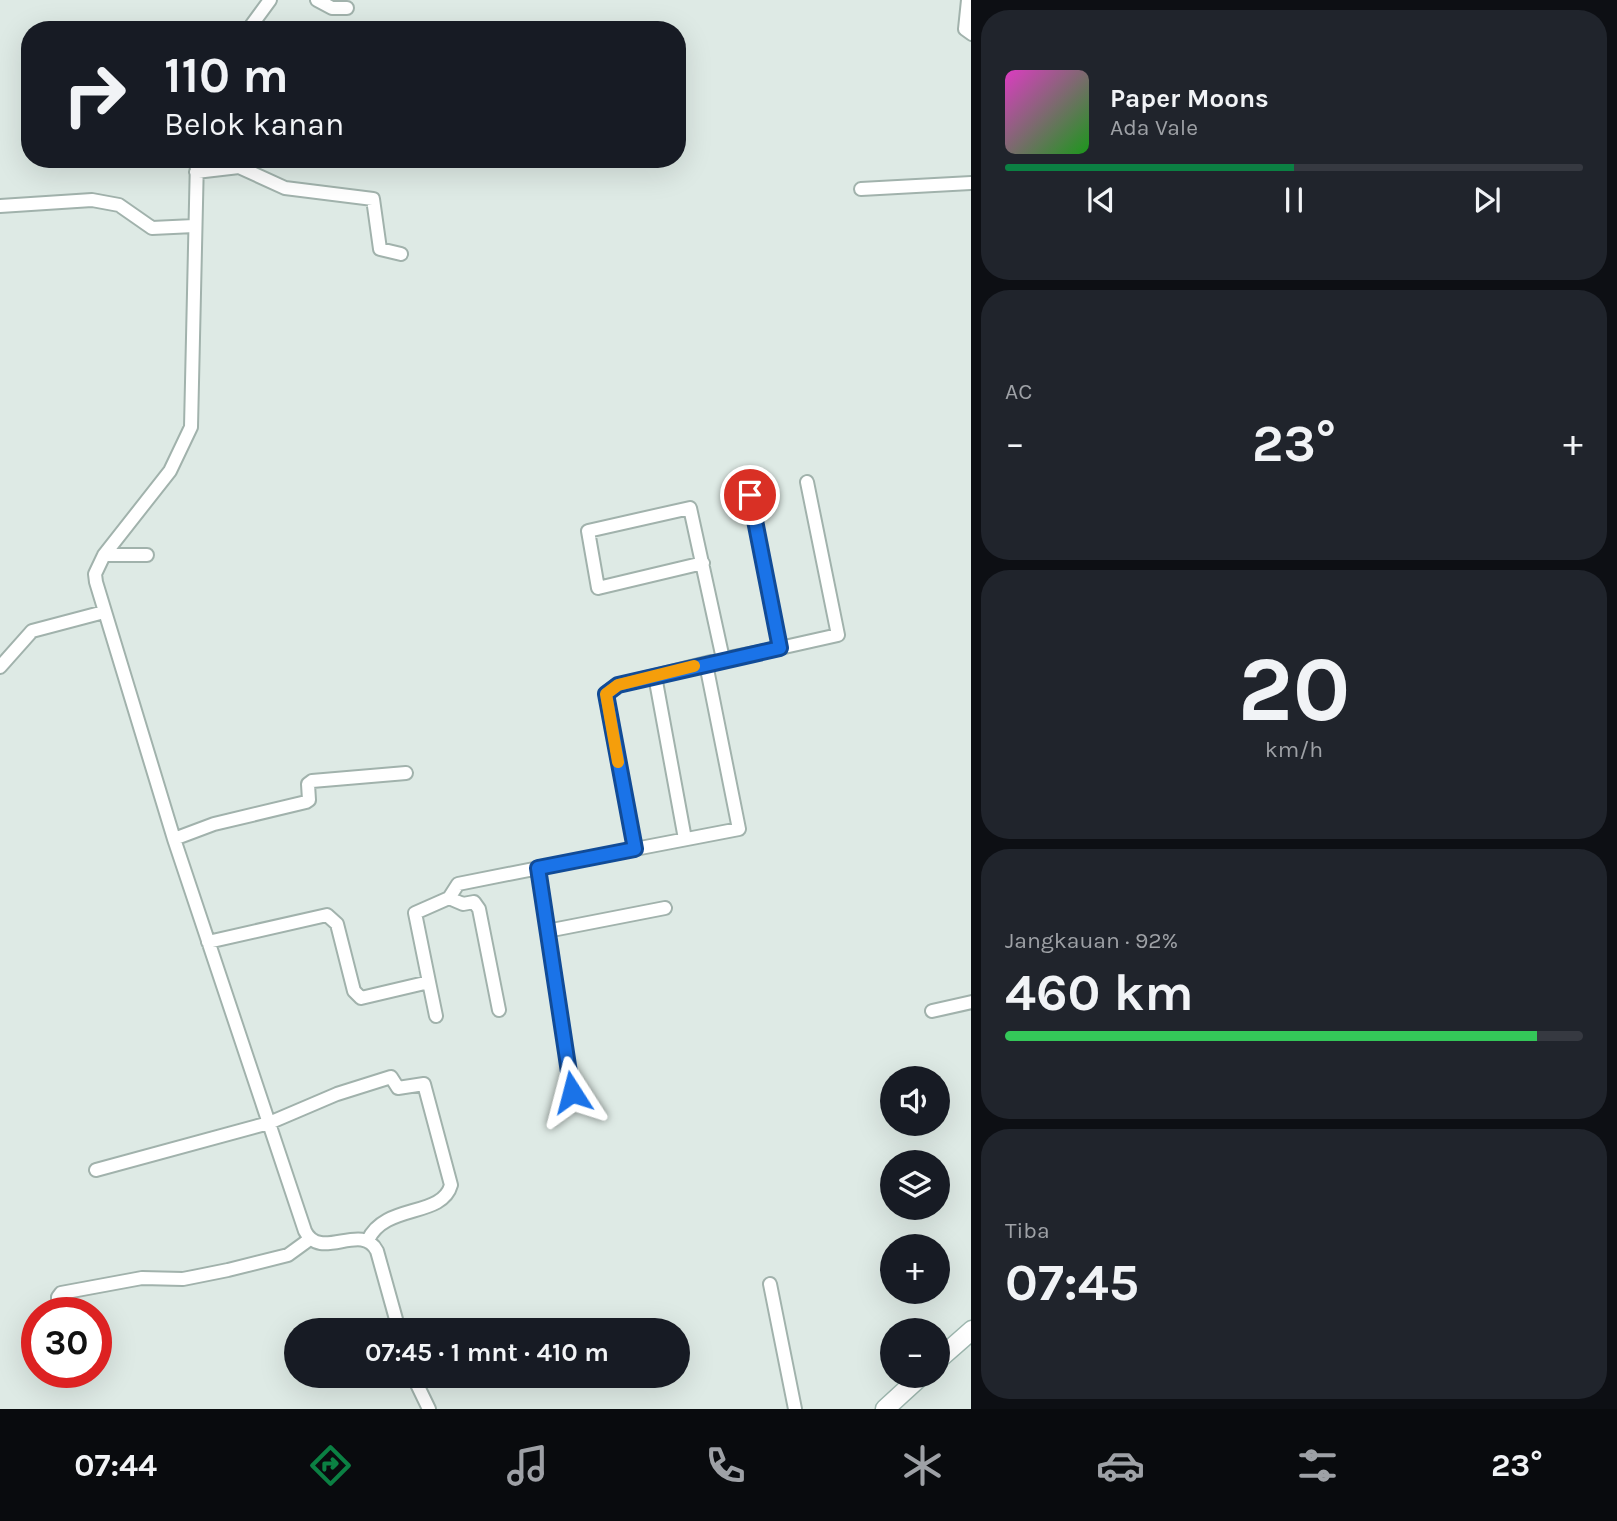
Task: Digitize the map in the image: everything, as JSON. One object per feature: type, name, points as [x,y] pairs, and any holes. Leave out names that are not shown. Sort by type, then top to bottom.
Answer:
[{"type":"main road","points":[[950,1349],[971,1330]]},
{"type":"main road","points":[[885,1409],[908,1388]]},
{"type":"street","points":[[255,21],[270,0]]},
{"type":"street","points":[[317,0],[332,8],[347,8]]},
{"type":"street","points":[[968,0],[965,29],[971,34]]},
{"type":"street","points":[[96,1170],[269,1123],[337,1094],[391,1077],[398,1088],[425,1084],[452,1185],[450,1191],[437,1203],[386,1219],[368,1240],[319,1244],[310,1239],[269,1123],[174,839],[104,612],[95,574],[104,555],[170,471],[191,427],[197,168]]},
{"type":"street","points":[[241,168],[285,188],[373,199],[380,248],[401,254]]},
{"type":"street","points":[[862,190],[971,183]]},
{"type":"street","points":[[0,206],[92,200],[127,209],[152,228],[194,226]]},
{"type":"street","points":[[635,849],[606,694],[618,685],[838,635],[807,482]]},
{"type":"street","points":[[750,495],[780,648]]},
{"type":"street","points":[[703,563],[598,588],[588,531],[690,508],[703,563],[723,659]]},
{"type":"street","points":[[104,555],[147,555]]},
{"type":"street","points":[[0,667],[32,631],[104,612]]},
{"type":"street","points":[[436,1016],[415,913],[449,898],[458,884],[738,829],[706,664]]},
{"type":"street","points":[[655,676],[685,839]]},
{"type":"street","points":[[174,839],[214,824],[307,802],[311,781],[406,773]]},
{"type":"street","points":[[538,868],[572,1092]]},
{"type":"street","points":[[474,881],[499,1010]]},
{"type":"street","points":[[449,898],[463,904],[474,902],[479,909]]},
{"type":"street","points":[[548,931],[665,908]]},
{"type":"street","points":[[208,942],[327,915],[337,924],[354,992],[361,998],[429,982]]},
{"type":"street","points":[[932,1011],[971,1002]]},
{"type":"street","points":[[58,1297],[61,1293],[142,1278],[183,1279],[228,1270],[288,1255],[310,1239]]},
{"type":"street","points":[[368,1240],[377,1251],[396,1318]]},
{"type":"street","points":[[770,1284],[795,1409]]},
{"type":"street","points":[[419,1388],[429,1409]]},
{"type":"slow traffic","points":[[618,762],[606,694],[618,685],[694,666]]},
{"type":"route","points":[[572,1092],[538,868],[635,849],[606,694],[618,685],[780,648],[750,495]]}]
